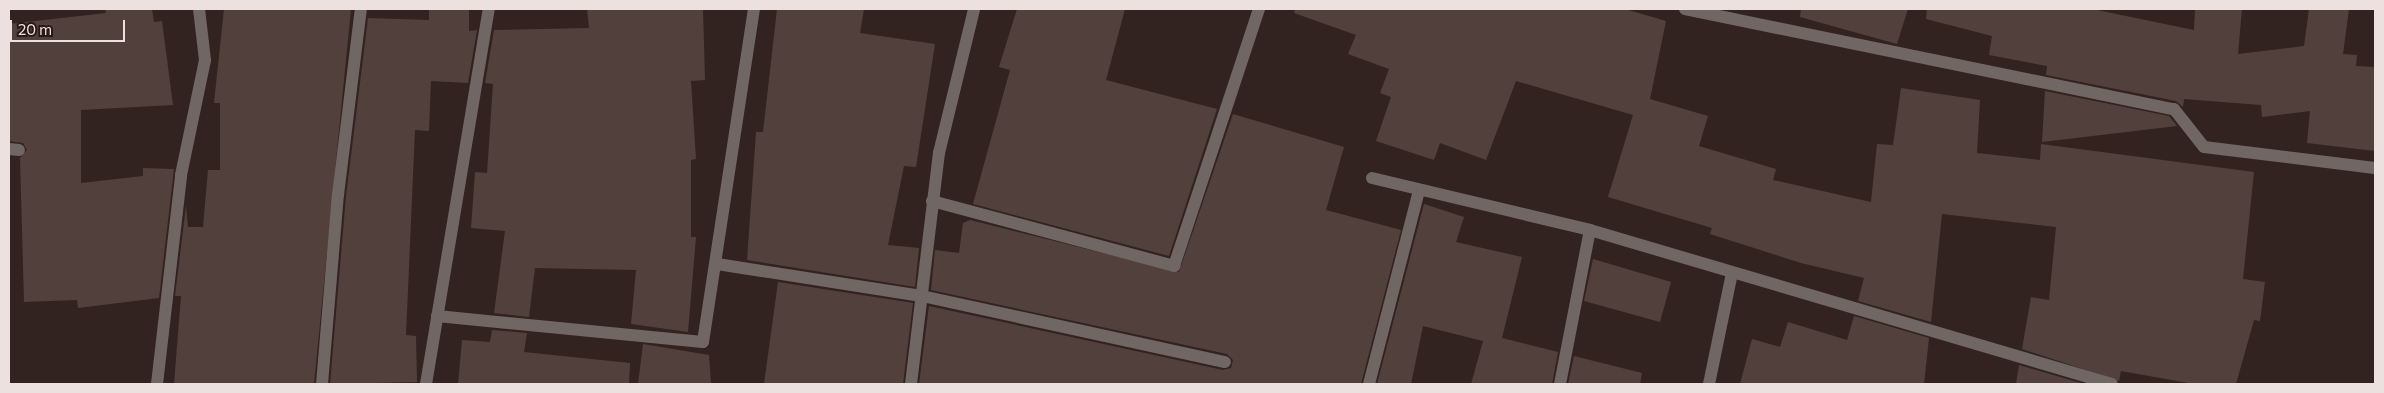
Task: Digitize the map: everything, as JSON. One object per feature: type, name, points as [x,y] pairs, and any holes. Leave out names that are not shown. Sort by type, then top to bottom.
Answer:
[{"type":"street","points":[[157,384],[181,175],[205,60],[199,9]]},
{"type":"street","points":[[322,384],[338,195],[362,9]]},
{"type":"street","points":[[426,384],[489,9]]},
{"type":"street","points":[[437,316],[703,342],[717,264],[754,9]]},
{"type":"street","points":[[911,384],[932,201],[974,9]]},
{"type":"street","points":[[932,201],[1174,266],[1260,9]]},
{"type":"street","points":[[1685,9],[2174,109],[2204,147],[2375,168]]},
{"type":"street","points":[[1372,178],[1419,191],[1590,230],[2112,384]]},
{"type":"street","points":[[1369,384],[1419,191]]},
{"type":"street","points":[[1560,384],[1590,230]]},
{"type":"street","points":[[717,264],[922,296],[1225,362]]},
{"type":"street","points":[[1709,384],[1732,273]]},
{"type":"building","points":[[105,9],[152,9],[154,22],[162,21],[173,105],[81,110],[81,183],[143,176],[143,168],[174,169],[159,298],[78,308],[77,300],[24,302],[20,158],[27,150],[23,143],[9,141],[9,24],[106,13]]},
{"type":"building","points":[[224,9],[351,9],[314,384],[174,384],[181,296],[175,296],[186,206],[188,227],[203,227],[208,170],[220,170],[220,103],[214,103]]},
{"type":"building","points":[[429,9],[469,9],[469,31],[477,30],[468,83],[431,81],[429,131],[415,130],[406,335],[416,336],[417,382],[330,384],[346,196],[368,18],[429,20]]},
{"type":"building","points":[[587,9],[703,9],[705,80],[691,81],[696,159],[691,160],[691,237],[696,237],[688,332],[631,324],[636,270],[535,268],[529,317],[494,313],[505,231],[471,228],[475,172],[487,173],[493,84],[485,83],[494,30],[589,28]]},
{"type":"building","points":[[777,9],[864,9],[860,33],[935,44],[916,167],[904,166],[888,245],[919,248],[915,287],[747,260],[756,132],[763,132]]},
{"type":"building","points":[[1017,9],[1125,9],[1106,80],[1217,109],[1169,256],[973,204],[1010,70],[999,67]]},
{"type":"building","points":[[1295,9],[1625,9],[1666,21],[1650,99],[1708,116],[1699,146],[1776,169],[1773,180],[1871,202],[1877,144],[1893,145],[1901,88],[1980,100],[1977,153],[2040,160],[2041,144],[2254,172],[2243,279],[2265,282],[2260,321],[2254,320],[2236,384],[2194,384],[2121,371],[2119,381],[2022,349],[2031,297],[2049,300],[2056,227],[1942,214],[1931,322],[1858,301],[1864,278],[1801,263],[1710,234],[1712,228],[1608,197],[1633,115],[1516,81],[1486,160],[1440,143],[1434,160],[1376,141],[1391,97],[1380,93],[1389,69],[1348,54],[1356,35],[1294,13]]},
{"type":"building","points":[[1801,9],[1908,9],[1897,44],[1800,17]]},
{"type":"building","points":[[1927,9],[2092,9],[2194,30],[2195,9],[2242,9],[2238,54],[2304,46],[2309,9],[2349,9],[2343,54],[2357,55],[2356,66],[2375,67],[2375,151],[2307,143],[2310,111],[2262,117],[2261,105],[2184,99],[2183,107],[2176,101],[2046,75],[2047,66],[1989,55],[1992,36],[1926,19]]},
{"type":"building","points":[[2045,91],[2169,116],[2177,126],[2042,142]]},
{"type":"building","points":[[1233,114],[1344,147],[1326,210],[1401,230],[1361,384],[919,384],[929,306],[1223,370],[1231,368],[1233,360],[1227,354],[931,290],[935,250],[959,253],[963,223],[970,220],[1179,272]]},
{"type":"building","points":[[1424,204],[1464,217],[1456,242],[1522,257],[1502,338],[1558,352],[1552,384],[1471,384],[1483,341],[1423,326],[1411,384],[1377,384]]},
{"type":"building","points":[[1593,259],[1671,282],[1660,322],[1584,301]]},
{"type":"building","points":[[778,282],[913,303],[903,384],[764,384]]},
{"type":"building","points":[[1854,316],[1929,338],[1924,384],[1740,384],[1752,339],[1780,347],[1788,322],[1847,340]]},
{"type":"building","points":[[492,330],[527,333],[524,352],[630,363],[629,384],[458,384],[462,340],[490,342]]},
{"type":"building","points":[[643,344],[709,355],[711,384],[638,384]]},
{"type":"building","points":[[1574,356],[1642,373],[1640,384],[1568,384]]},
{"type":"building","points":[[2019,365],[2084,384],[2016,384]]}]
